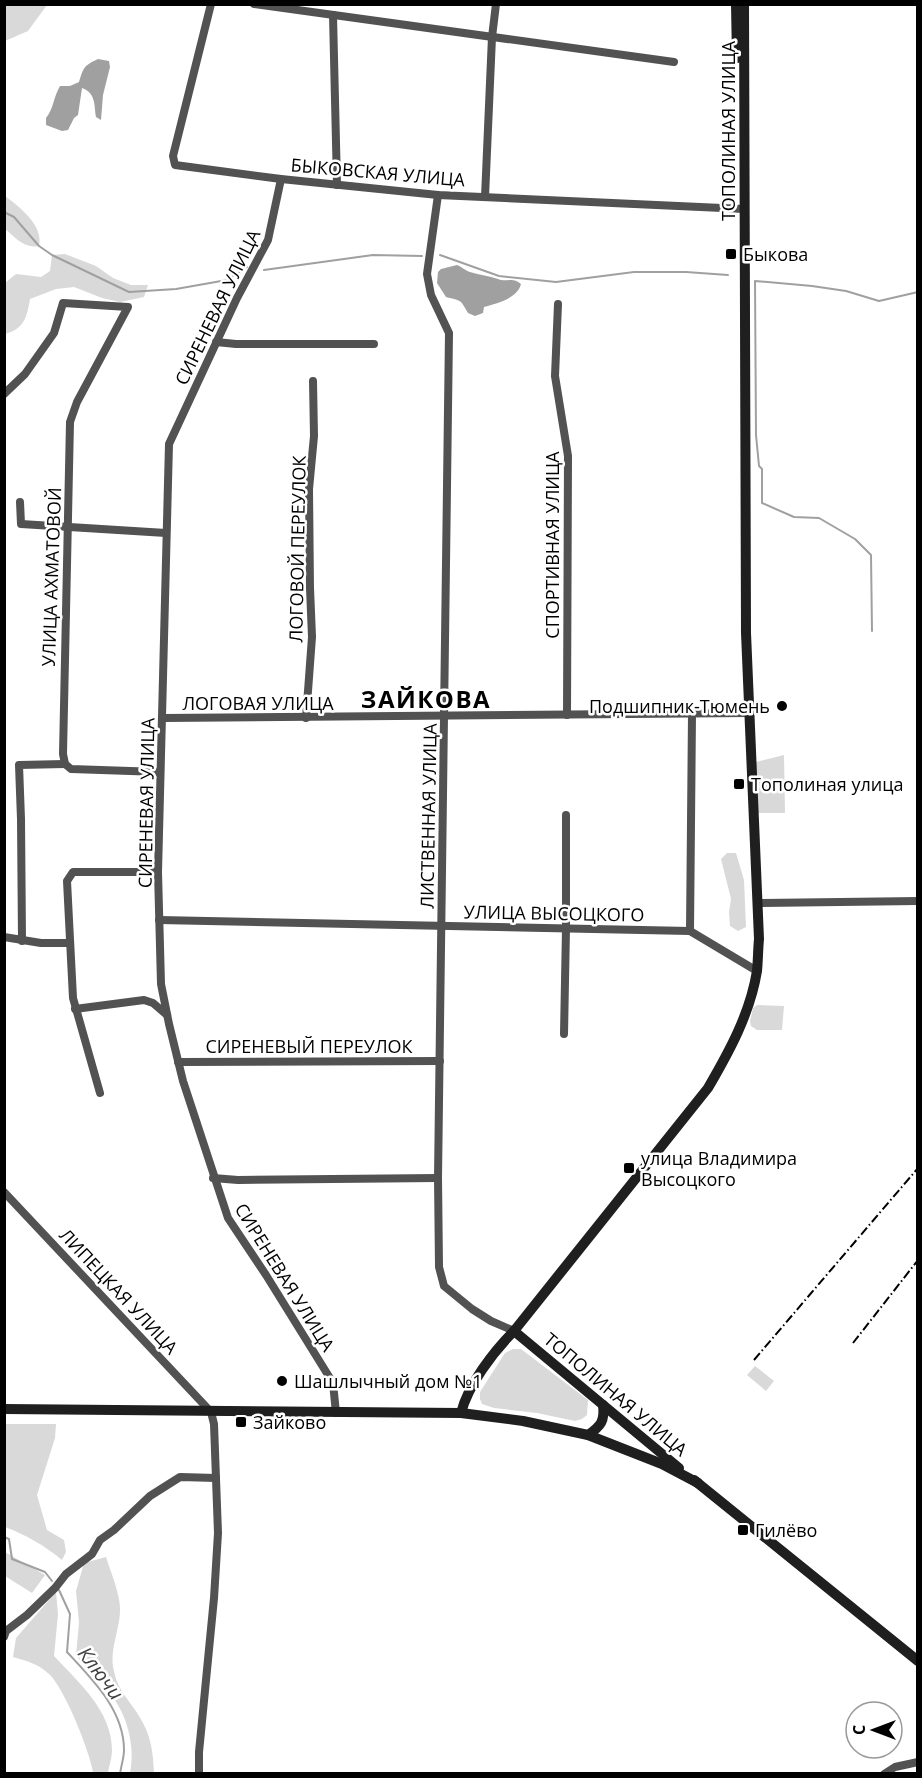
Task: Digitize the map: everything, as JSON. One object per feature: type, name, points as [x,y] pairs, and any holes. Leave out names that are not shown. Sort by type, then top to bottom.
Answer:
[{"type":"main road","points":[[736,4],[738,98],[744,139]]},
{"type":"main road","name":"ТОПОЛИНАЯ УЛИЦА","points":[[461,1413],[465,1398],[499,1346],[514,1331],[708,1088],[732,1045],[752,993],[757,970],[759,939],[749,714],[744,506],[744,4]]},
{"type":"main road","name":"ТОПОЛИНАЯ УЛИЦА","points":[[514,1331],[698,1483]]},
{"type":"main road","points":[[588,1435],[598,1428],[604,1416],[603,1405]]},
{"type":"main road","points":[[4,1409],[461,1413],[523,1421],[588,1435],[662,1464],[698,1483],[918,1660]]},
{"type":"street","name":"БЫКОВСКАЯ УЛИЦА","points":[[211,4],[173,156],[175,165],[281,179],[438,195],[744,208]]},
{"type":"street","points":[[254,4],[674,62]]},
{"type":"street","points":[[485,197],[492,37],[496,4]]},
{"type":"street","points":[[333,15],[337,184]]},
{"type":"street","name":"СИРЕНЕВАЯ УЛИЦА","points":[[281,179],[268,240],[237,298],[169,444],[158,872],[161,984],[178,1062],[213,1178],[228,1218],[333,1383],[336,1413]]},
{"type":"street","name":"ЛИСТВЕННАЯ УЛИЦА","points":[[438,195],[427,274],[431,295],[449,333],[438,1179],[439,1267],[444,1286],[472,1309],[491,1321],[514,1331]]},
{"type":"street","name":"УЛИЦА АХМАТОВОЙ","points":[[4,394],[25,374],[54,333],[63,303],[128,307],[77,402],[70,422],[64,669],[63,754],[65,764]]},
{"type":"street","name":"СПОРТИВНАЯ УЛИЦА","points":[[558,304],[555,376],[568,456],[567,716]]},
{"type":"street","points":[[216,342],[374,344]]},
{"type":"street","name":"ЛОГОВОЙ ПЕРЕУЛОК","points":[[306,718],[312,637],[309,489],[314,436],[313,381]]},
{"type":"street","points":[[20,502],[21,524],[166,533]]},
{"type":"street","points":[[690,931],[692,714]]},
{"type":"street","name":"ЛОГОВАЯ УЛИЦА","points":[[163,718],[749,714]]},
{"type":"street","points":[[22,941],[19,765],[65,764],[71,769],[160,772]]},
{"type":"street","points":[[564,1034],[566,815]]},
{"type":"street","points":[[100,1093],[73,998],[67,881],[73,872],[158,872]]},
{"type":"street","points":[[757,903],[918,901]]},
{"type":"street","name":"УЛИЦА ВЫСОЦКОГО","points":[[159,920],[690,931],[757,970]]},
{"type":"street","points":[[4,938],[69,943]]},
{"type":"street","points":[[75,1009],[144,1000],[153,1003],[167,1015]]},
{"type":"street","name":"СИРЕНЕВЫЙ ПЕРЕУЛОК","points":[[178,1062],[440,1061]]},
{"type":"street","points":[[213,1178],[238,1180],[438,1179]]},
{"type":"street","name":"ЛИПЕЦКАЯ УЛИЦА","points":[[4,1192],[212,1412]]},
{"type":"street","points":[[199,1773],[218,1533],[212,1412]]},
{"type":"street","points":[[4,1637],[6,1630],[27,1615],[66,1574],[92,1554],[100,1540],[150,1496],[180,1477],[216,1478]]},
{"type":"street","points":[[884,1773],[895,1767],[918,1762]]},
{"type":"shaded area","points":[[5,4],[47,5],[28,31],[5,41]]},
{"type":"shaded area","points":[[98,59],[109,61],[110,67],[103,95],[101,120],[96,117],[92,96],[82,88],[78,115],[68,130],[62,131],[46,125],[46,118],[60,86],[70,86],[79,82],[85,67]]},
{"type":"shaded area","points":[[5,196],[30,218],[38,231],[39,246],[24,244],[5,229]]},
{"type":"shaded area","points":[[65,254],[96,266],[113,278],[131,285],[148,285],[144,297],[120,302],[74,287],[56,289],[30,299],[24,321],[16,329],[5,334],[5,283],[16,274],[41,277],[50,271],[52,255]]},
{"type":"shaded area","points":[[457,265],[470,272],[501,280],[515,280],[521,284],[511,297],[484,307],[483,313],[475,316],[468,313],[460,301],[446,297],[437,283],[438,272],[441,269]]},
{"type":"shaded area","points":[[784,755],[785,813],[757,813],[756,762]]},
{"type":"shaded area","points":[[727,853],[736,853],[744,880],[746,927],[738,931],[730,926],[731,899],[721,859]]},
{"type":"shaded area","points":[[757,1005],[784,1006],[782,1030],[757,1030],[751,1026],[753,1008]]},
{"type":"shaded area","points":[[513,1349],[521,1349],[588,1400],[587,1415],[575,1421],[482,1404],[480,1392],[505,1353]]},
{"type":"shaded area","points":[[755,1366],[774,1381],[766,1391],[747,1375]]},
{"type":"shaded area","points":[[4,1424],[56,1424],[55,1438],[37,1495],[47,1530],[64,1540],[66,1552],[62,1560],[35,1541],[5,1527]]},
{"type":"shaded area","points":[[5,1552],[45,1575],[32,1593],[5,1576]]},
{"type":"shaded area","points":[[106,1557],[120,1606],[113,1649],[114,1671],[121,1689],[139,1716],[149,1737],[154,1773],[130,1773],[131,1746],[121,1710],[97,1678],[76,1656],[79,1622],[76,1591],[84,1563]]},
{"type":"shaded area","points":[[56,1592],[58,1614],[54,1656],[92,1698],[106,1723],[111,1736],[112,1750],[108,1773],[93,1773],[76,1722],[63,1694],[50,1675],[37,1666],[13,1657],[16,1638]]},
{"type":"waterway","points":[[4,212],[14,217],[39,246],[52,255],[129,292],[176,289],[227,280],[247,267]]},
{"type":"waterway","points":[[264,270],[373,255],[422,256]]},
{"type":"waterway","points":[[440,255],[499,276],[556,282],[634,272],[728,275]]},
{"type":"waterway","points":[[872,631],[871,555],[855,539],[819,518],[794,517],[762,503],[762,469],[759,466],[756,435],[755,281],[846,291],[879,301],[918,292]]},
{"type":"waterway","name":"Ключи","points":[[4,1537],[9,1539],[12,1559],[45,1572],[52,1581]]},
{"type":"waterway","name":"Ключи","points":[[59,1590],[70,1614],[67,1652],[105,1696],[119,1722],[124,1750],[120,1774]]},
{"type":"railway","points":[[754,1360],[918,1168]]},
{"type":"railway","points":[[853,1343],[918,1260]]},
{"type":"place","name":"Быкова","points":[[731,254]]},
{"type":"place","name":"Подшипник-Тюмень","points":[[782,706]]},
{"type":"place","name":"Тополиная улица","points":[[739,784]]},
{"type":"place","name":"улица Владимира Высоцкого","points":[[629,1168]]},
{"type":"place","name":"Шашлычный дом №1","points":[[282,1381]]},
{"type":"place","name":"Зайково","points":[[241,1422]]},
{"type":"place","name":"Гилёво","points":[[743,1530]]},
{"type":"district","name":"ЗАЙКОВА","points":[[426,698]]}]
